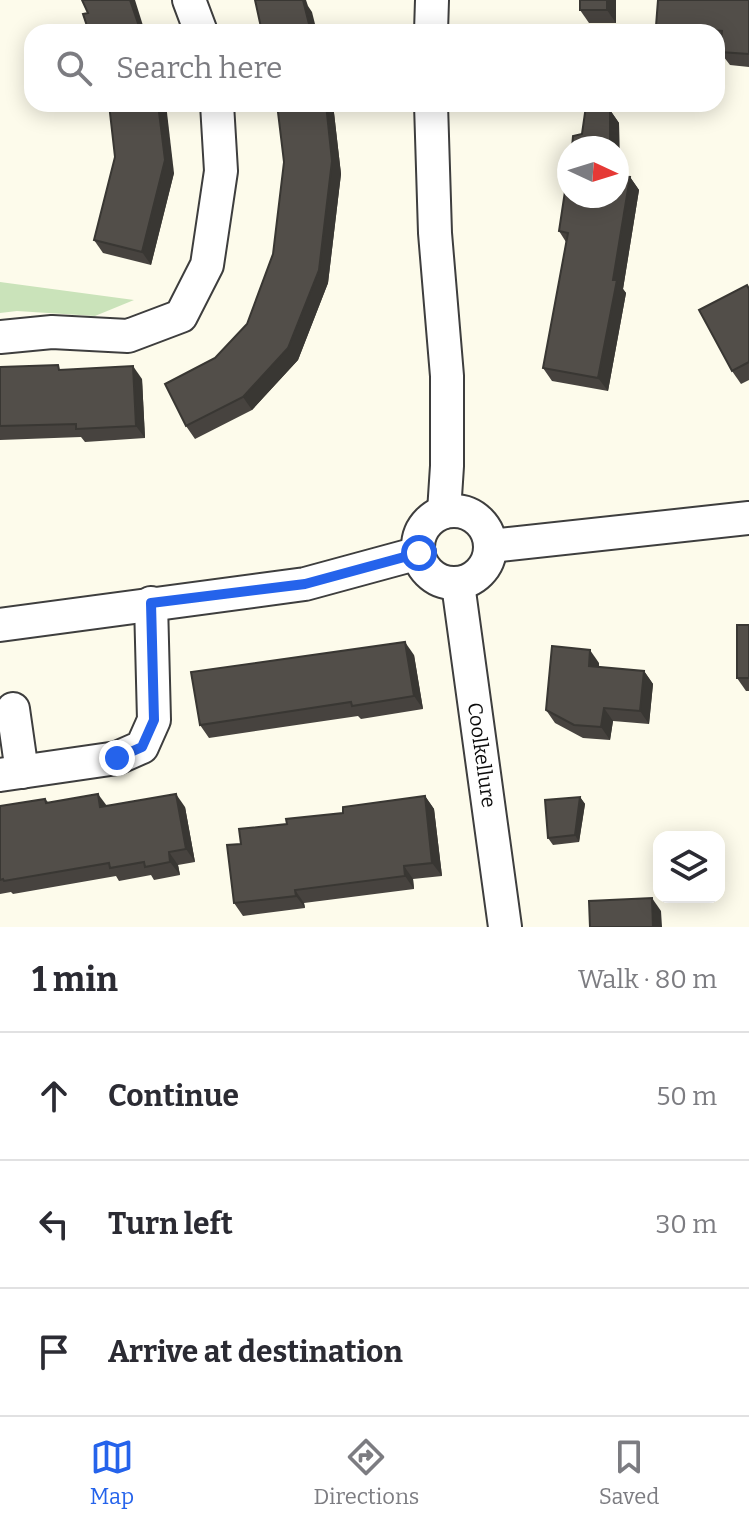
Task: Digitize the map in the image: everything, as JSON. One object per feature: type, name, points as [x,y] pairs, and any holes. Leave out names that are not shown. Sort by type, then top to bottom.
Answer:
[{"type":"street","points":[[189,0],[198,24]]},
{"type":"street","points":[[431,24],[432,0]]},
{"type":"street","points":[[0,337],[52,332],[128,336],[181,316],[207,265],[221,171],[217,112]]},
{"type":"street","points":[[431,112],[435,233],[447,376],[444,512]]},
{"type":"street","points":[[444,512],[466,512],[476,518],[484,525],[491,546],[485,567],[478,575],[458,584],[447,583],[428,572],[419,553],[421,532],[435,516],[444,512]]},
{"type":"street","points":[[491,546],[749,518]]},
{"type":"street","points":[[0,625],[305,584],[419,553]]},
{"type":"street","name":"Coolkellure","points":[[458,584],[505,927]]},
{"type":"street","points":[[13,709],[11,774],[117,758],[142,747],[154,720],[151,603]]},
{"type":"green space","points":[[0,282],[134,300],[95,316],[17,311],[0,313]]},
{"type":"building","points":[[82,0],[130,0],[138,24],[86,24],[83,14],[88,13]]},
{"type":"building","points":[[255,0],[303,0],[309,24],[260,24]]},
{"type":"building","points":[[580,0],[607,0],[607,10],[580,10]]},
{"type":"building","points":[[658,0],[749,0],[749,54],[725,52],[725,24],[656,24]]},
{"type":"building","points":[[110,112],[159,112],[165,160],[142,252],[94,240],[115,157]]},
{"type":"building","points":[[278,112],[327,112],[332,161],[319,270],[288,348],[243,397],[186,426],[165,384],[215,358],[247,324],[273,254],[284,162]]},
{"type":"building","points":[[585,112],[610,112],[610,136],[573,136],[582,134]]},
{"type":"building","points":[[562,208],[625,208],[613,280],[617,280],[598,378],[543,368],[568,233],[559,231]]},
{"type":"building","points":[[747,285],[749,362],[732,371],[699,310]]},
{"type":"building","points":[[58,365],[59,370],[133,366],[136,426],[76,429],[76,424],[0,426],[0,367]]},
{"type":"building","points":[[737,625],[749,625],[749,678],[737,678]]},
{"type":"building","points":[[405,642],[414,696],[352,706],[351,702],[200,725],[191,672]]},
{"type":"building","points":[[552,646],[590,650],[589,666],[644,671],[640,711],[604,708],[601,727],[574,725],[546,710]]},
{"type":"building","points":[[98,794],[100,807],[176,794],[186,849],[169,852],[170,862],[145,867],[144,862],[110,868],[109,863],[0,880],[0,806],[45,799],[46,803]]},
{"type":"building","points":[[425,796],[432,863],[404,866],[405,876],[295,890],[296,896],[234,903],[227,845],[241,844],[239,829],[287,824],[286,819],[343,813],[343,807]]},
{"type":"building","points":[[580,797],[575,835],[548,838],[545,800]]},
{"type":"building","points":[[652,898],[653,927],[590,927],[589,901]]},
{"type":"route","points":[[117,758],[142,747],[154,720],[151,603],[305,584],[419,553]]}]
